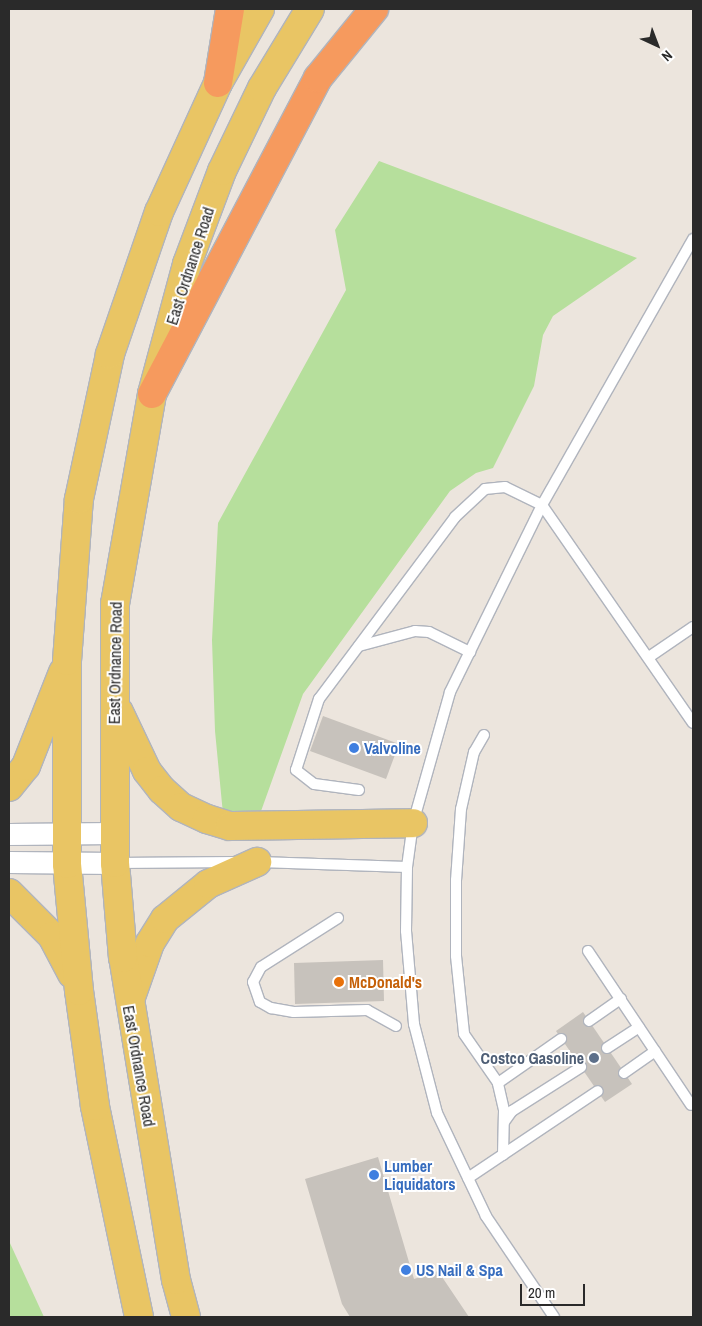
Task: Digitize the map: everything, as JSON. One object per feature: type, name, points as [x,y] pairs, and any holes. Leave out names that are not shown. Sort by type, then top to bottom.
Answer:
[{"type":"highway","points":[[218,83],[230,9]]},
{"type":"highway","points":[[152,394],[318,78],[374,9]]},
{"type":"main road","points":[[139,1317],[95,1106],[79,991],[67,864],[67,661],[79,499],[110,354],[159,212],[218,83],[260,9]]},
{"type":"main road","name":"East Ordnance Road","points":[[186,1317],[176,1280],[128,1003],[115,833],[115,604],[152,394],[187,264],[222,171],[262,88],[310,9]]},
{"type":"main road","points":[[9,787],[26,766],[67,661]]},
{"type":"main road","points":[[114,699],[147,771],[182,807],[207,819],[230,826],[413,823]]},
{"type":"main road","points":[[128,1003],[150,943],[165,919],[208,884],[258,862]]},
{"type":"main road","points":[[9,893],[52,936],[79,991]]},
{"type":"street","points":[[9,834],[115,833]]},
{"type":"street","points":[[9,862],[116,863]]},
{"type":"lane","points":[[554,1317],[486,1216],[437,1113],[414,1024],[406,931],[407,867],[413,823],[450,692],[542,505],[693,239]]},
{"type":"lane","points":[[358,790],[314,784],[296,770],[319,699],[455,517],[485,489],[505,487],[542,505],[693,723]]},
{"type":"lane","points":[[649,657],[693,627]]},
{"type":"lane","points":[[359,646],[415,631],[429,632],[470,652]]},
{"type":"lane","points":[[484,735],[474,752],[462,809],[456,880],[456,956],[464,1034],[498,1083],[504,1122],[502,1155]]},
{"type":"lane","points":[[116,863],[258,862],[407,867]]},
{"type":"lane","points":[[338,918],[261,967],[253,982],[260,1002],[271,1008],[294,1012],[368,1010],[396,1026]]},
{"type":"lane","points":[[588,951],[691,1105]]},
{"type":"lane","points":[[589,1021],[621,999]]},
{"type":"lane","points":[[608,1048],[639,1027]]},
{"type":"lane","points":[[498,1083],[561,1039]]},
{"type":"lane","points":[[624,1073],[655,1051]]},
{"type":"lane","points":[[504,1122],[512,1111],[581,1067]]},
{"type":"lane","points":[[468,1178],[598,1091]]},
{"type":"green space","points":[[379,161],[637,258],[553,316],[543,335],[534,386],[493,468],[476,473],[450,491],[303,694],[260,814],[223,814],[215,731],[212,640],[218,523],[346,290],[335,230]]},
{"type":"green space","points":[[9,1241],[44,1317],[9,1317]]},
{"type":"building","name":"Valvoline","points":[[323,716],[399,744],[386,779],[310,751]]},
{"type":"building","name":"McDonald's","points":[[383,960],[384,1001],[295,1004],[294,963]]},
{"type":"building","name":"Costco Gasoline","points":[[583,1012],[632,1084],[605,1102],[556,1031]]},
{"type":"building","points":[[378,1157],[414,1279],[438,1271],[469,1317],[350,1317],[342,1304],[305,1179]]},
{"type":"place","name":"Valvoline","points":[[354,748]]},
{"type":"place","name":"McDonald's","points":[[339,982]]},
{"type":"place","name":"Costco Gasoline","points":[[594,1058]]},
{"type":"place","name":"Lumber Liquidators","points":[[374,1175]]},
{"type":"place","name":"US Nail & Spa","points":[[406,1270]]}]
